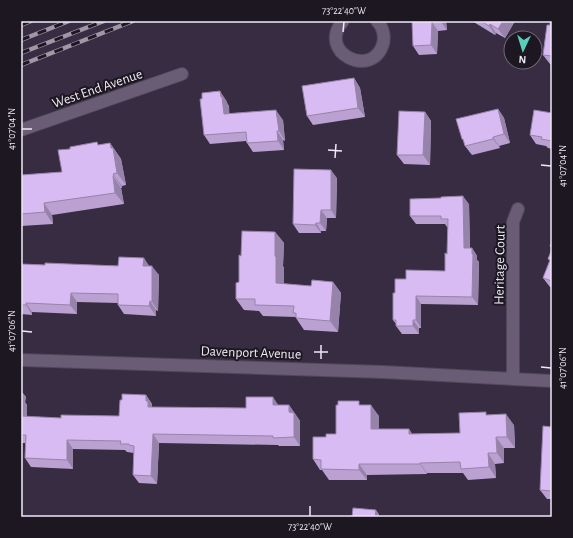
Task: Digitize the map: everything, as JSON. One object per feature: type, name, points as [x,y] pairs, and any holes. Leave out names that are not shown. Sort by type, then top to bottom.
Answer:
[{"type":"street","points":[[343,21],[336,34],[338,47],[340,51],[351,60],[360,61],[368,60],[374,57],[382,46],[384,35],[382,28],[377,21]]},
{"type":"street","name":"West End Avenue","points":[[21,130],[182,74]]},
{"type":"street","name":"Heritage Court","points":[[513,378],[513,222],[518,209]]},
{"type":"street","name":"Davenport Avenue","points":[[21,360],[383,372],[552,380]]},
{"type":"building","points":[[412,21],[438,21],[432,22],[431,45],[413,46]]},
{"type":"building","points":[[481,21],[503,21],[498,29]]},
{"type":"building","points":[[550,21],[552,21],[552,56],[543,55],[547,25],[550,25]]},
{"type":"building","points":[[354,78],[358,108],[307,116],[302,86]]},
{"type":"building","points":[[220,91],[224,114],[276,110],[279,131],[277,131],[278,141],[247,143],[246,132],[204,135],[200,99],[202,99],[202,93]]},
{"type":"building","points":[[498,109],[504,134],[493,137],[493,139],[465,146],[456,119]]},
{"type":"building","points":[[534,110],[552,113],[552,141],[541,139],[542,137],[530,135]]},
{"type":"building","points":[[399,111],[425,112],[423,155],[397,155]]},
{"type":"building","points":[[97,142],[98,145],[110,143],[111,148],[113,148],[117,173],[113,174],[115,193],[44,203],[45,212],[21,214],[21,175],[62,172],[58,150],[70,149],[70,147]]},
{"type":"building","points":[[294,169],[331,170],[331,210],[321,210],[320,223],[316,223],[315,225],[293,224]]},
{"type":"building","points":[[463,196],[464,248],[472,248],[473,254],[472,297],[416,296],[416,320],[413,320],[413,326],[396,326],[396,320],[393,320],[393,293],[395,293],[395,279],[406,279],[406,270],[445,271],[445,253],[447,254],[448,219],[441,219],[441,216],[410,216],[410,199]]},
{"type":"building","points":[[242,231],[275,232],[276,283],[311,286],[312,280],[333,282],[330,321],[296,318],[296,313],[293,313],[294,306],[255,305],[255,299],[236,299],[236,283],[239,282],[239,255],[241,256]]},
{"type":"building","points":[[552,249],[552,281],[543,278],[550,260],[548,259]]},
{"type":"building","points":[[119,257],[144,258],[143,266],[152,266],[152,302],[150,301],[149,306],[118,305],[118,294],[71,293],[70,305],[26,303],[26,305],[21,305],[21,264],[45,265],[45,263],[118,266]]},
{"type":"building","points":[[122,394],[146,395],[148,407],[246,408],[246,397],[273,397],[273,405],[289,405],[289,412],[294,413],[294,437],[273,438],[273,436],[153,434],[151,476],[133,475],[134,446],[129,444],[120,444],[121,441],[67,440],[67,460],[25,458],[26,435],[21,435],[21,416],[61,418],[61,415],[119,416]]},
{"type":"building","points":[[338,401],[359,401],[359,405],[371,405],[371,429],[409,429],[409,434],[460,433],[459,413],[486,412],[486,415],[506,414],[507,437],[496,437],[497,453],[488,453],[489,467],[461,469],[460,462],[420,464],[359,464],[359,470],[321,469],[321,460],[313,459],[313,437],[326,437],[326,434],[336,434],[336,405],[338,405]]},
{"type":"building","points":[[543,426],[552,427],[552,491],[540,490]]},
{"type":"building","points":[[353,508],[376,510],[375,517],[352,517]]},
{"type":"railway","points":[[21,25],[31,21]]},
{"type":"railway","points":[[21,40],[69,21]]},
{"type":"railway","points":[[21,53],[104,21]]},
{"type":"railway","points":[[21,65],[133,21]]}]
